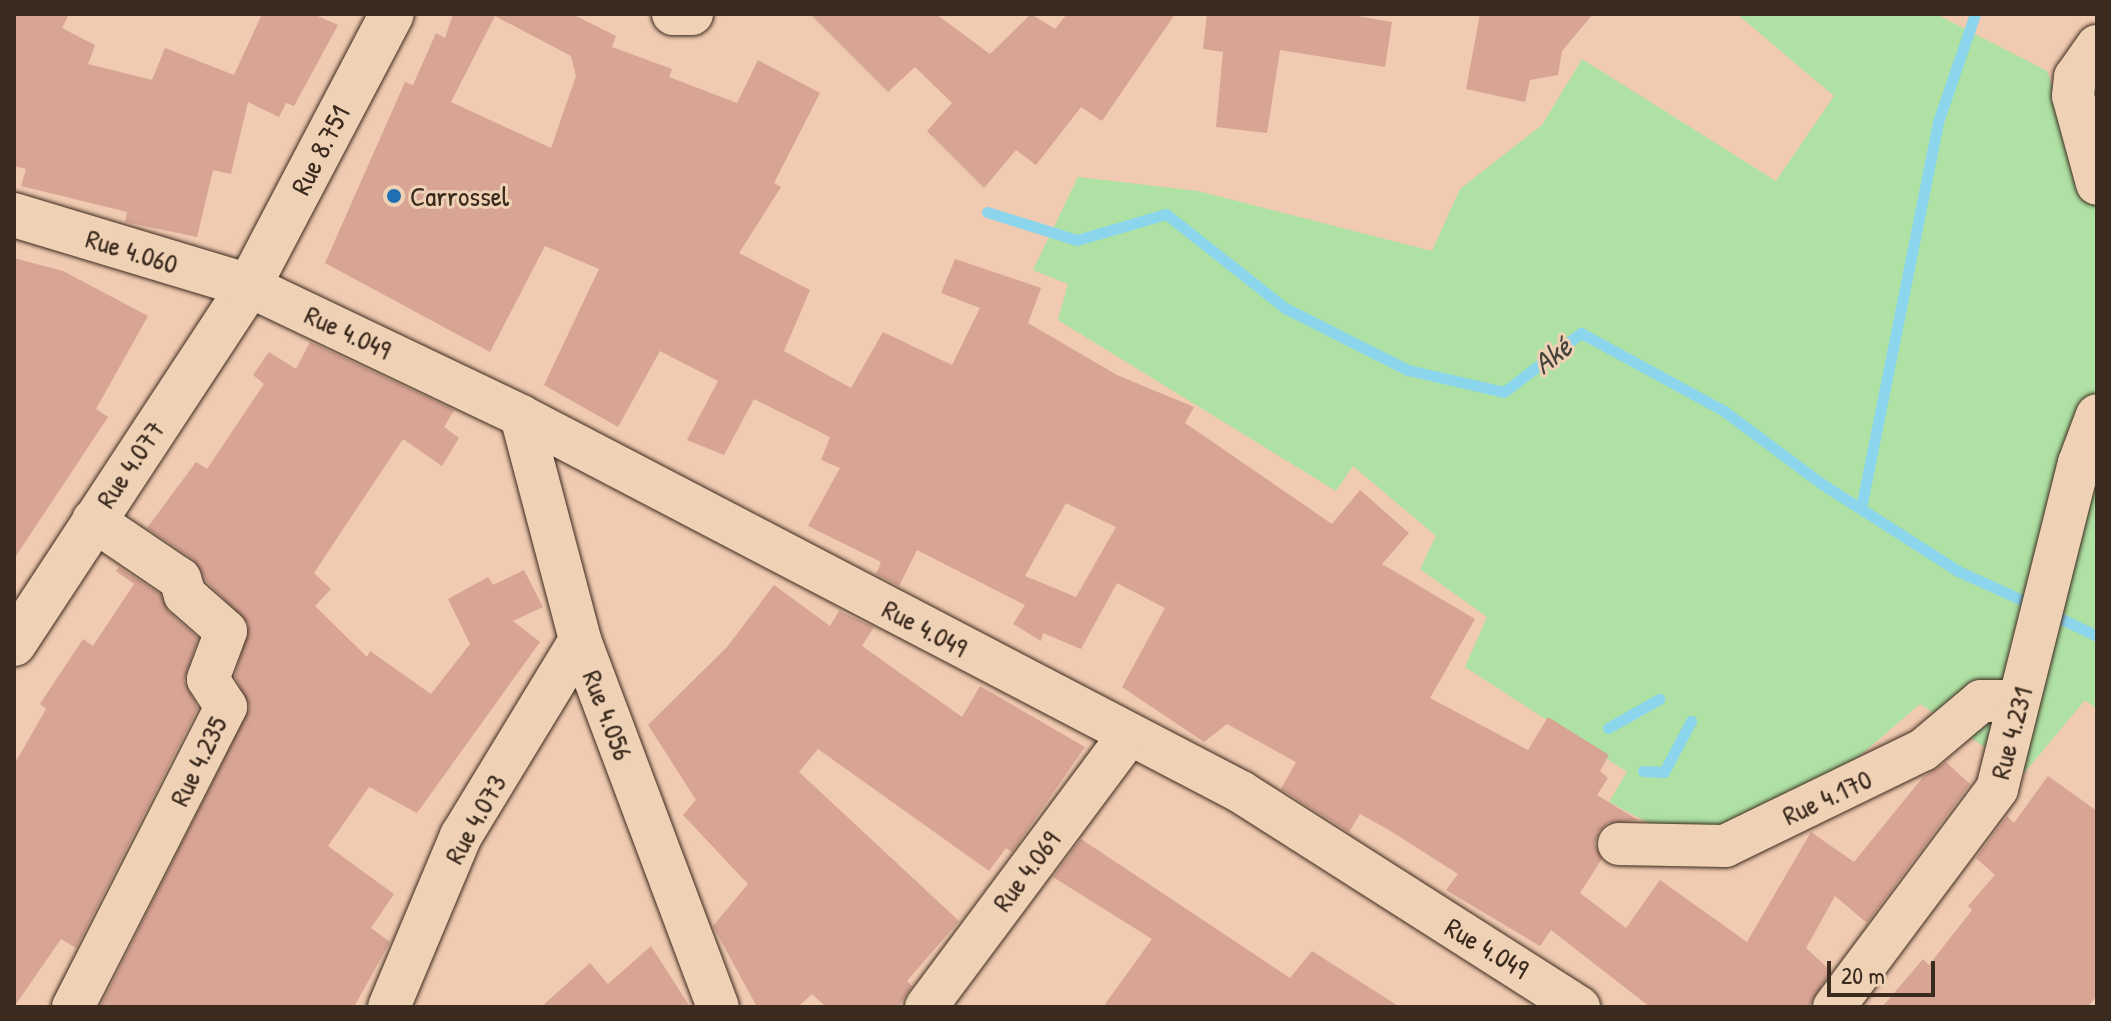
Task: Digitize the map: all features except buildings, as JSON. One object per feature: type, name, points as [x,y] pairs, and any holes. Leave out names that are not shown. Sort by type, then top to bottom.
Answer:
[{"type":"main road","name":"Rue 8.751","points":[[249,286],[392,14]]},
{"type":"main road","name":"Rue 4.060","points":[[14,215],[249,286]]},
{"type":"main road","name":"Rue 4.077","points":[[14,644],[249,286]]},
{"type":"street","points":[[673,14],[692,14]]},
{"type":"street","points":[[2097,46],[2075,77],[2073,96],[2097,184]]},
{"type":"street","name":"Rue 4.049","points":[[249,286],[521,416],[1127,737],[1241,792],[1579,1007]]},
{"type":"street","name":"Rue 4.231","points":[[1834,1007],[1997,789],[2017,701],[2097,415]]},
{"type":"street","name":"Rue 4.056","points":[[521,416],[580,640],[718,1007]]},
{"type":"street","name":"Rue 4.235","points":[[73,1007],[226,707],[208,679],[226,631],[185,595],[180,579],[93,520]]},
{"type":"street","name":"Rue 4.073","points":[[389,1007],[461,836],[580,640]]},
{"type":"street","name":"Rue 4.170","points":[[1619,844],[1725,846],[1923,750],[1981,701],[2017,701]]},
{"type":"street","name":"Rue 4.069","points":[[945,1000],[1127,737]]},
{"type":"green space","points":[[1737,14],[1936,14],[2047,71],[2097,211],[2097,709],[2085,700],[2024,773],[1920,704],[1746,854],[1714,857],[1609,802],[1627,772],[1465,667],[1487,617],[1420,569],[1436,536],[1353,466],[1336,491],[1058,320],[1068,284],[1033,270],[1078,177],[1198,191],[1432,251],[1460,189],[1542,125],[1582,59],[1776,181],[1834,96]]},
{"type":"waterway","points":[[1861,508],[1938,122],[1975,14]]},
{"type":"waterway","name":"Aké","points":[[987,212],[1077,240],[1166,214],[1285,308],[1408,370],[1504,392],[1581,333],[1724,411],[1822,484],[1958,571],[2035,606]]},
{"type":"waterway","name":"Aké","points":[[2051,614],[2097,636]]},
{"type":"waterway","points":[[1608,728],[1659,699]]},
{"type":"waterway","points":[[1643,771],[1664,772],[1691,721]]},
{"type":"place","name":"Carrossel","points":[[394,196]]}]
